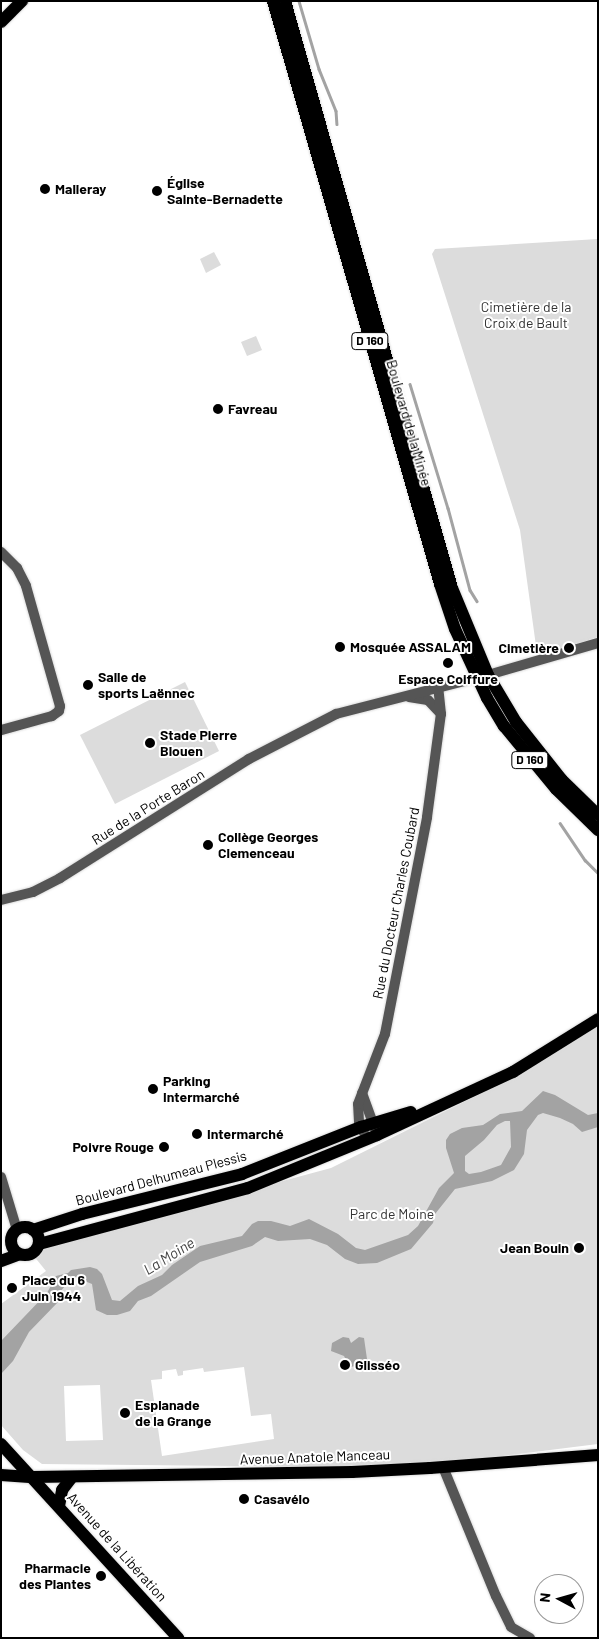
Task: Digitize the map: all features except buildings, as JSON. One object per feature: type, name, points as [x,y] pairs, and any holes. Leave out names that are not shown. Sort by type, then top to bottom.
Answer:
[{"type":"main road","points":[[1,22],[22,1]]},
{"type":"main road","name":"Boulevard de la Minée","points":[[273,1],[440,584],[456,630],[482,676]]},
{"type":"main road","name":"Boulevard de la Minée","points":[[285,1],[452,588],[482,676]]},
{"type":"main road","name":"D 160","points":[[482,676],[562,780],[598,815]]},
{"type":"main road","name":"D 160","points":[[482,676],[504,726],[556,789],[598,830]]},
{"type":"main road","name":"Boulevard Delhumeau Plessis","points":[[39,1244],[248,1188],[372,1137],[513,1072],[598,1019]]},
{"type":"main road","name":"Boulevard Delhumeau Plessis","points":[[33,1230],[82,1214],[242,1174],[371,1121],[438,1105]]},
{"type":"main road","points":[[1,1261],[20,1254],[34,1253],[39,1244],[38,1236],[33,1230],[25,1228],[10,1239],[14,1248],[20,1254]]},
{"type":"main road","name":"Avenue de la Libération","points":[[1,1444],[178,1638]]},
{"type":"main road","name":"Avenue Anatole Manceau","points":[[33,1477],[274,1474],[443,1467],[598,1455]]},
{"type":"main road","points":[[1,1476],[33,1477]]},
{"type":"main road","points":[[1,1483],[14,1483],[33,1477]]},
{"type":"main road","points":[[59,1506],[62,1490],[72,1477]]},
{"type":"street","points":[[1,552],[17,568],[26,586],[60,706],[59,711],[52,716],[1,730]]},
{"type":"street","name":"Rue de la Porte Baron","points":[[1,900],[33,892],[60,878],[249,759],[336,714],[402,695],[482,676],[598,643]]},
{"type":"street","name":"Rue du Docteur Charles Coubard","points":[[372,1137],[371,1121],[358,1104],[385,1034],[427,817],[441,714],[438,686]]},
{"type":"street","points":[[402,695],[428,700],[441,714]]},
{"type":"street","points":[[1,1177],[10,1239]]},
{"type":"street","points":[[443,1467],[496,1596],[511,1627],[530,1638]]},
{"type":"green space","name":"Cimetière de la Croix de Bault","points":[[598,239],[598,637],[550,652],[536,646],[520,530],[432,254],[435,249]]},
{"type":"green space","points":[[214,252],[221,265],[206,273],[200,259]]},
{"type":"green space","points":[[256,336],[262,350],[247,356],[241,342]]},
{"type":"green space","name":"Stade Pierre Blouen","points":[[185,682],[219,751],[115,804],[80,735]]},
{"type":"green space","name":"Parc de Moine","points":[[598,1025],[598,1444],[406,1468],[42,1464],[23,1450],[1,1425],[1,1304],[46,1271],[33,1255],[39,1247],[331,1168],[506,1081]],"holes":[[[244,1367],[251,1416],[271,1414],[274,1439],[162,1456],[151,1380],[162,1379],[162,1371],[176,1369],[178,1376],[183,1375],[183,1371],[203,1368],[204,1372]],[[100,1385],[103,1440],[66,1441],[64,1386]]]},
{"type":"shaded area","name":"La Moine","points":[[543,1091],[555,1095],[588,1115],[598,1113],[598,1127],[582,1132],[573,1124],[560,1118],[543,1113],[538,1115],[527,1130],[524,1154],[514,1170],[492,1181],[455,1189],[435,1214],[433,1223],[411,1249],[377,1263],[358,1264],[345,1259],[327,1245],[310,1239],[278,1241],[265,1237],[252,1246],[200,1262],[151,1296],[138,1301],[130,1311],[117,1315],[107,1315],[96,1310],[92,1284],[82,1280],[65,1286],[60,1292],[59,1301],[29,1332],[13,1361],[1,1374],[1,1341],[47,1293],[56,1276],[68,1273],[71,1270],[90,1267],[97,1269],[102,1274],[112,1300],[120,1301],[138,1286],[162,1275],[172,1265],[200,1246],[242,1236],[252,1224],[258,1221],[271,1221],[290,1226],[309,1219],[338,1234],[356,1248],[365,1250],[408,1235],[418,1226],[439,1188],[454,1173],[446,1148],[446,1140],[450,1134],[462,1128],[483,1125],[500,1114],[522,1111]],"holes":[[[510,1121],[511,1147],[501,1165],[481,1172],[469,1174],[465,1171],[465,1156],[484,1140],[497,1125]]]},
{"type":"shaded area","points":[[343,1337],[349,1338],[351,1343],[359,1337],[364,1338],[367,1359],[372,1364],[366,1370],[361,1365],[345,1368],[348,1364],[344,1356],[331,1351],[332,1343]]},
{"type":"waterway","points":[[299,1],[319,69],[336,111],[337,124]]},
{"type":"waterway","points":[[410,384],[448,508],[470,590],[477,601]]},
{"type":"waterway","points":[[560,823],[585,860],[598,873]]},
{"type":"place","name":"Malleray","points":[[45,189]]},
{"type":"place","name":"Église Sainte-Bernadette","points":[[157,191]]},
{"type":"place","name":"Favreau","points":[[218,409]]},
{"type":"place","name":"Mosquée ASSALAM","points":[[340,647]]},
{"type":"place","name":"Cimetière","points":[[569,648]]},
{"type":"place","name":"Espace Coiffure","points":[[448,663]]},
{"type":"place","name":"Salle de sports Laënnec","points":[[88,685]]},
{"type":"place","name":"Stade Pierre Blouen","points":[[150,743]]},
{"type":"place","name":"Collège Georges Clemenceau","points":[[208,845]]},
{"type":"place","name":"Parking Intermarché","points":[[153,1089]]},
{"type":"place","name":"Intermarché","points":[[197,1134]]},
{"type":"place","name":"Poivre Rouge","points":[[164,1147]]},
{"type":"place","name":"Jean Bouin","points":[[579,1248]]},
{"type":"place","name":"Place du 6 Juin 1944","points":[[12,1288]]},
{"type":"place","name":"Glisséo","points":[[345,1365]]},
{"type":"place","name":"Esplanade de la Grange","points":[[125,1413]]},
{"type":"place","name":"Casavélo","points":[[244,1499]]},
{"type":"place","name":"Pharmacie des Plantes","points":[[101,1576]]}]
